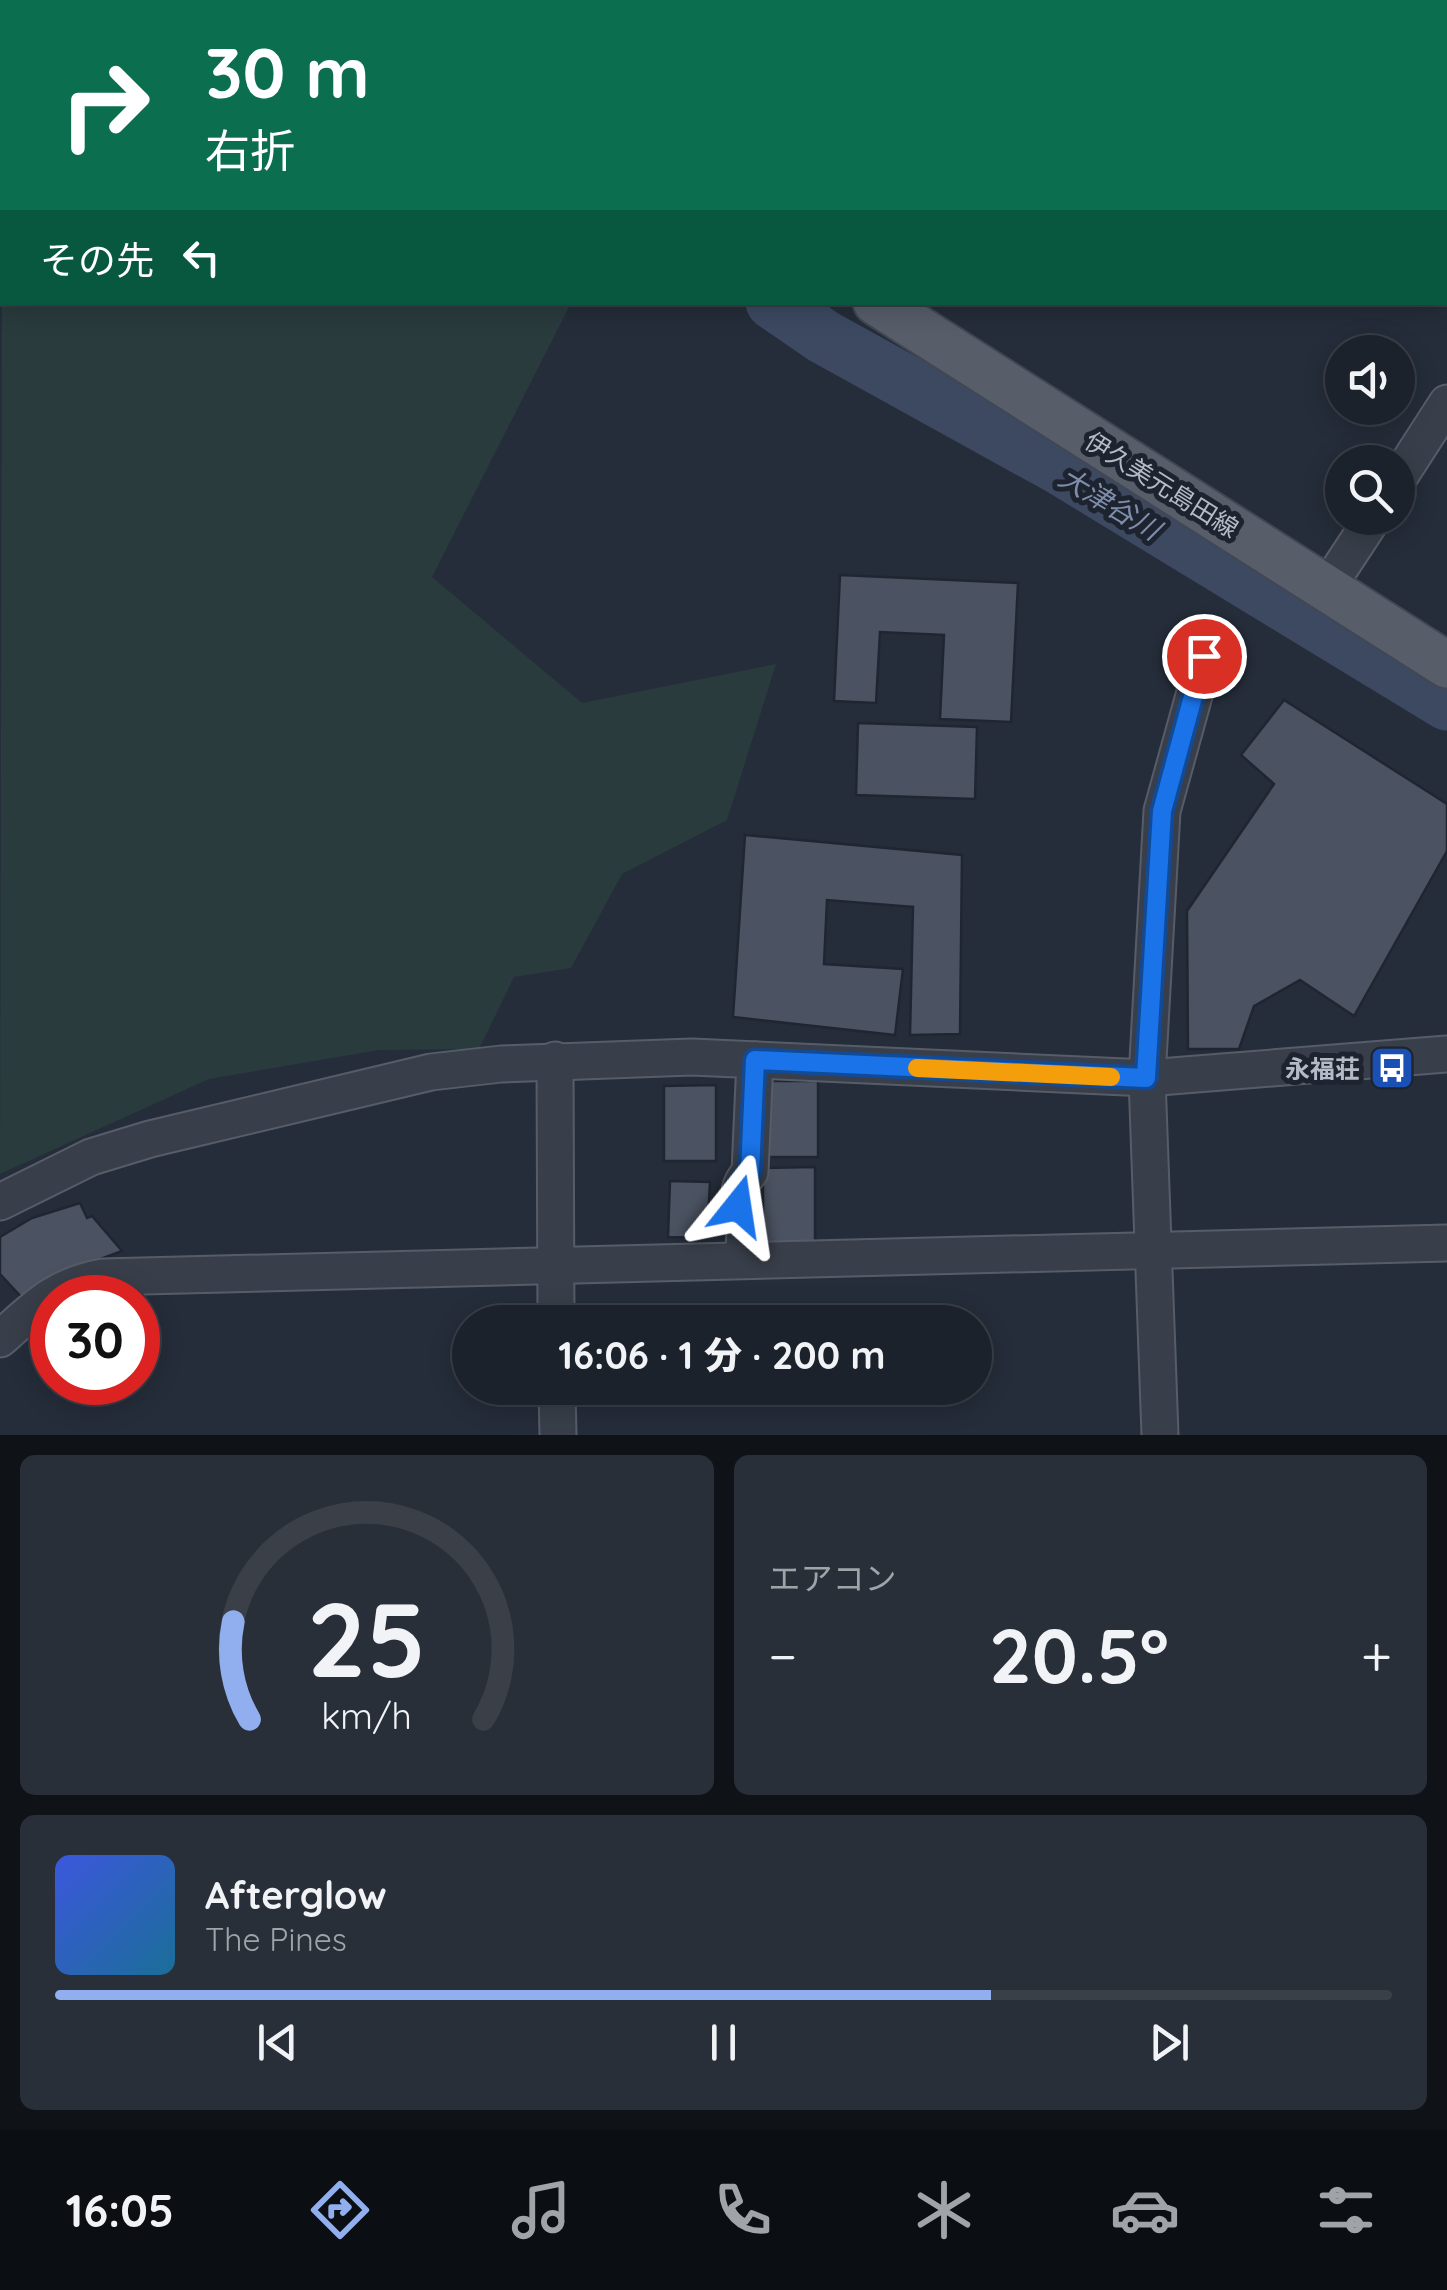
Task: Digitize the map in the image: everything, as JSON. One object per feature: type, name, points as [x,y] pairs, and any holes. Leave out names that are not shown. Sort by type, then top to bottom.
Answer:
[{"type":"main road","name":"伊久美元島田線","points":[[881,305],[1447,665]]},
{"type":"street","points":[[1415,452],[1447,402]]},
{"type":"street","points":[[1327,588],[1361,535]]},
{"type":"street","points":[[1160,1435],[1146,1078],[1162,811],[1204,656]]},
{"type":"street","points":[[0,1202],[91,1158],[150,1139],[431,1072],[609,1056],[1146,1078],[1447,1054]]},
{"type":"street","points":[[554,1060],[556,1305]]},
{"type":"street","points":[[743,1260],[745,1221],[738,1206],[739,1184],[750,1172],[755,1060]]},
{"type":"street","points":[[0,1339],[48,1296],[70,1283],[103,1277],[1447,1243]]},
{"type":"street","points":[[557,1405],[558,1435]]},
{"type":"shaded area","points":[[2,305],[570,305],[432,577],[582,703],[776,664],[727,820],[622,874],[571,968],[514,977],[479,1049],[379,1050],[209,1079],[0,1174]]},
{"type":"building","points":[[840,575],[1018,583],[1011,722],[940,719],[944,635],[880,632],[876,703],[834,701]]},
{"type":"building","points":[[1284,700],[1447,804],[1447,851],[1354,1016],[1300,980],[1254,1006],[1239,1049],[1188,1049],[1187,911],[1274,784],[1241,755]]},
{"type":"building","points":[[858,723],[977,727],[975,799],[856,795]]},
{"type":"building","points":[[745,835],[962,855],[960,1034],[910,1035],[913,907],[827,900],[824,964],[903,969],[895,1035],[733,1017]]},
{"type":"building","points":[[766,1081],[818,1081],[818,1157],[766,1157]]},
{"type":"building","points":[[716,1085],[716,1161],[664,1161],[664,1086]]},
{"type":"building","points":[[815,1167],[815,1243],[763,1244],[763,1168]]},
{"type":"building","points":[[670,1181],[710,1182],[707,1238],[668,1237]]},
{"type":"building","points":[[80,1203],[87,1218],[92,1216],[122,1251],[57,1275],[30,1275],[30,1296],[25,1301],[0,1274],[0,1237],[32,1218]]},
{"type":"waterway","name":"大津谷川","points":[[777,305],[824,337],[1061,468],[1447,703]]},
{"type":"slow traffic","points":[[917,1068],[1111,1077]]},
{"type":"place","name":"永福荘","points":[[1392,1068]]},
{"type":"route","points":[[738,1206],[739,1184],[750,1172],[755,1060],[1146,1078],[1162,811],[1204,656]]}]
